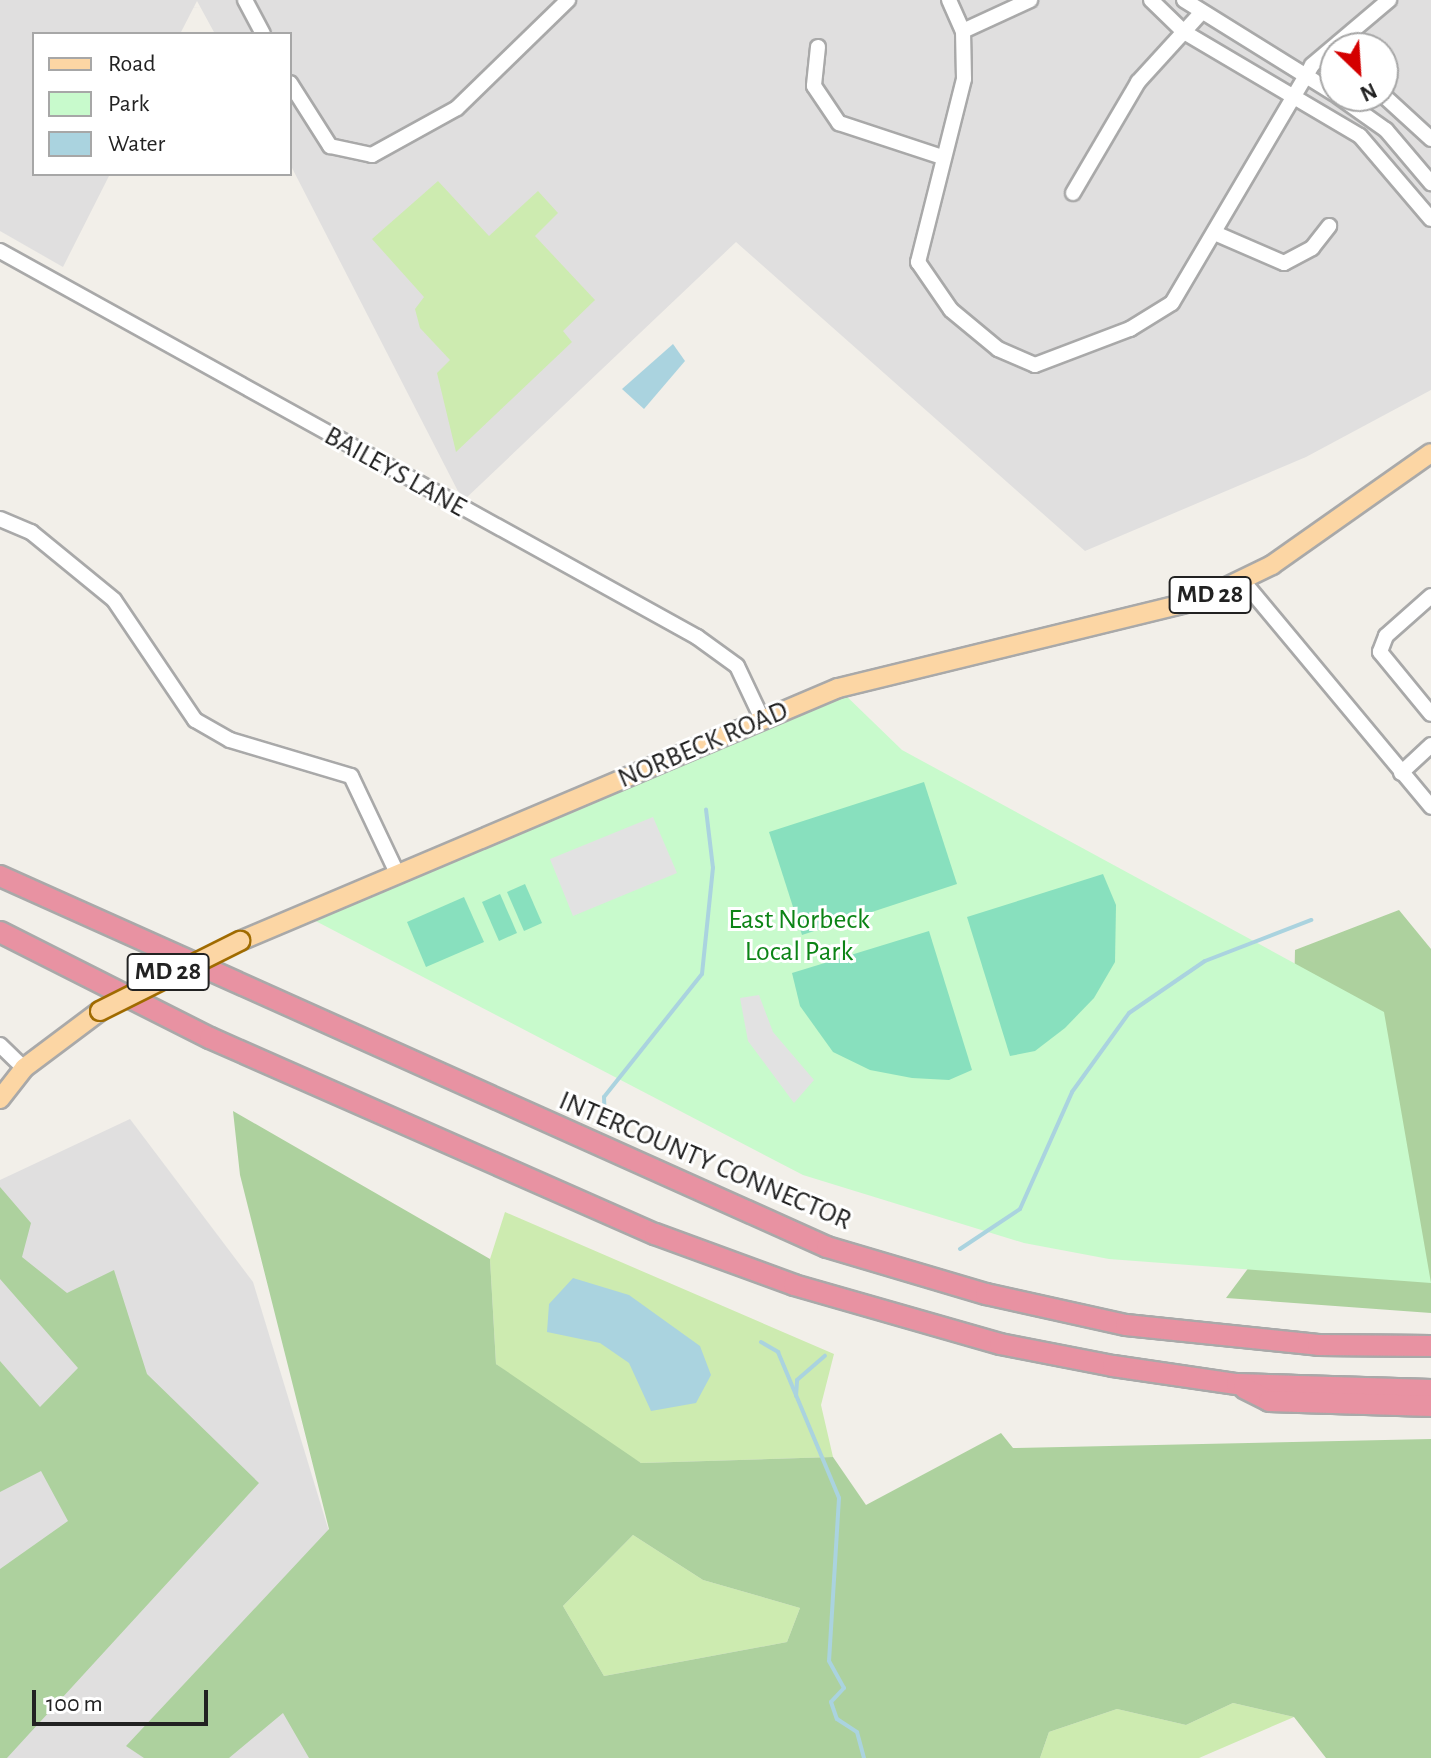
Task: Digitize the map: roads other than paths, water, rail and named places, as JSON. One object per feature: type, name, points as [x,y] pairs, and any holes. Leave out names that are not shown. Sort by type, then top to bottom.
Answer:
[{"type":"highway","name":"INTERCOUNTY CONNECTOR","points":[[0,876],[827,1247],[986,1294],[1126,1325],[1318,1345],[1431,1346]]},
{"type":"highway","points":[[0,932],[210,1038],[655,1234],[794,1285],[1000,1344],[1237,1384],[1431,1390]]},
{"type":"highway","points":[[1237,1384],[1269,1401],[1431,1406]]},
{"type":"main road","name":"NORBECK ROAD","points":[[0,1099],[24,1068],[100,1011],[240,941],[762,719],[875,675],[1153,615],[1243,581],[1431,453]]},
{"type":"street","points":[[245,0],[262,32]]},
{"type":"street","points":[[292,86],[330,146],[372,155],[457,108],[568,0]]},
{"type":"street","points":[[949,0],[963,31],[964,79],[939,156],[918,241],[920,271],[951,310],[1020,362],[1051,363],[1156,316],[1186,287],[1306,78],[1319,64]]},
{"type":"street","points":[[963,31],[1030,0]]},
{"type":"street","points":[[1151,0],[1184,32],[1369,143],[1431,219]]},
{"type":"street","points":[[1184,0],[1200,14],[1319,85]]},
{"type":"street","points":[[1353,32],[1389,0]]},
{"type":"street","points":[[1073,193],[1121,107],[1200,14]]},
{"type":"street","points":[[818,47],[814,86],[839,123],[939,156]]},
{"type":"street","points":[[1399,110],[1431,139]]},
{"type":"street","points":[[1360,112],[1386,130],[1431,183]]},
{"type":"street","points":[[1217,234],[1284,263],[1312,248],[1329,226]]},
{"type":"street","name":"BAILEYS LANE","points":[[0,251],[697,637],[737,666],[762,719]]},
{"type":"street","points":[[0,519],[31,532],[114,600],[195,720],[230,740],[351,776],[397,873]]},
{"type":"street","points":[[1243,581],[1431,807]]},
{"type":"street","points":[[1431,596],[1386,636],[1380,652],[1431,714]]},
{"type":"street","points":[[1401,773],[1431,745]]},
{"type":"street","points":[[0,1045],[24,1068]]},
{"type":"water","points":[[673,344],[685,361],[644,409],[622,389]]},
{"type":"water","points":[[573,1278],[629,1295],[700,1346],[711,1375],[696,1403],[651,1411],[629,1363],[600,1343],[547,1332],[549,1304]]},
{"type":"waterway","points":[[605,1125],[604,1097],[702,974],[713,868],[706,809]]},
{"type":"waterway","points":[[960,1249],[1020,1209],[1072,1092],[1129,1013],[1205,961],[1311,920]]},
{"type":"waterway","points":[[761,1342],[778,1352],[839,1498],[829,1661],[844,1688],[831,1702],[837,1719],[857,1732],[864,1758]]},
{"type":"waterway","points":[[796,1396],[797,1380],[825,1356]]},
{"type":"park label","name":"East Norbeck Local Park","points":[[799,936]]}]
